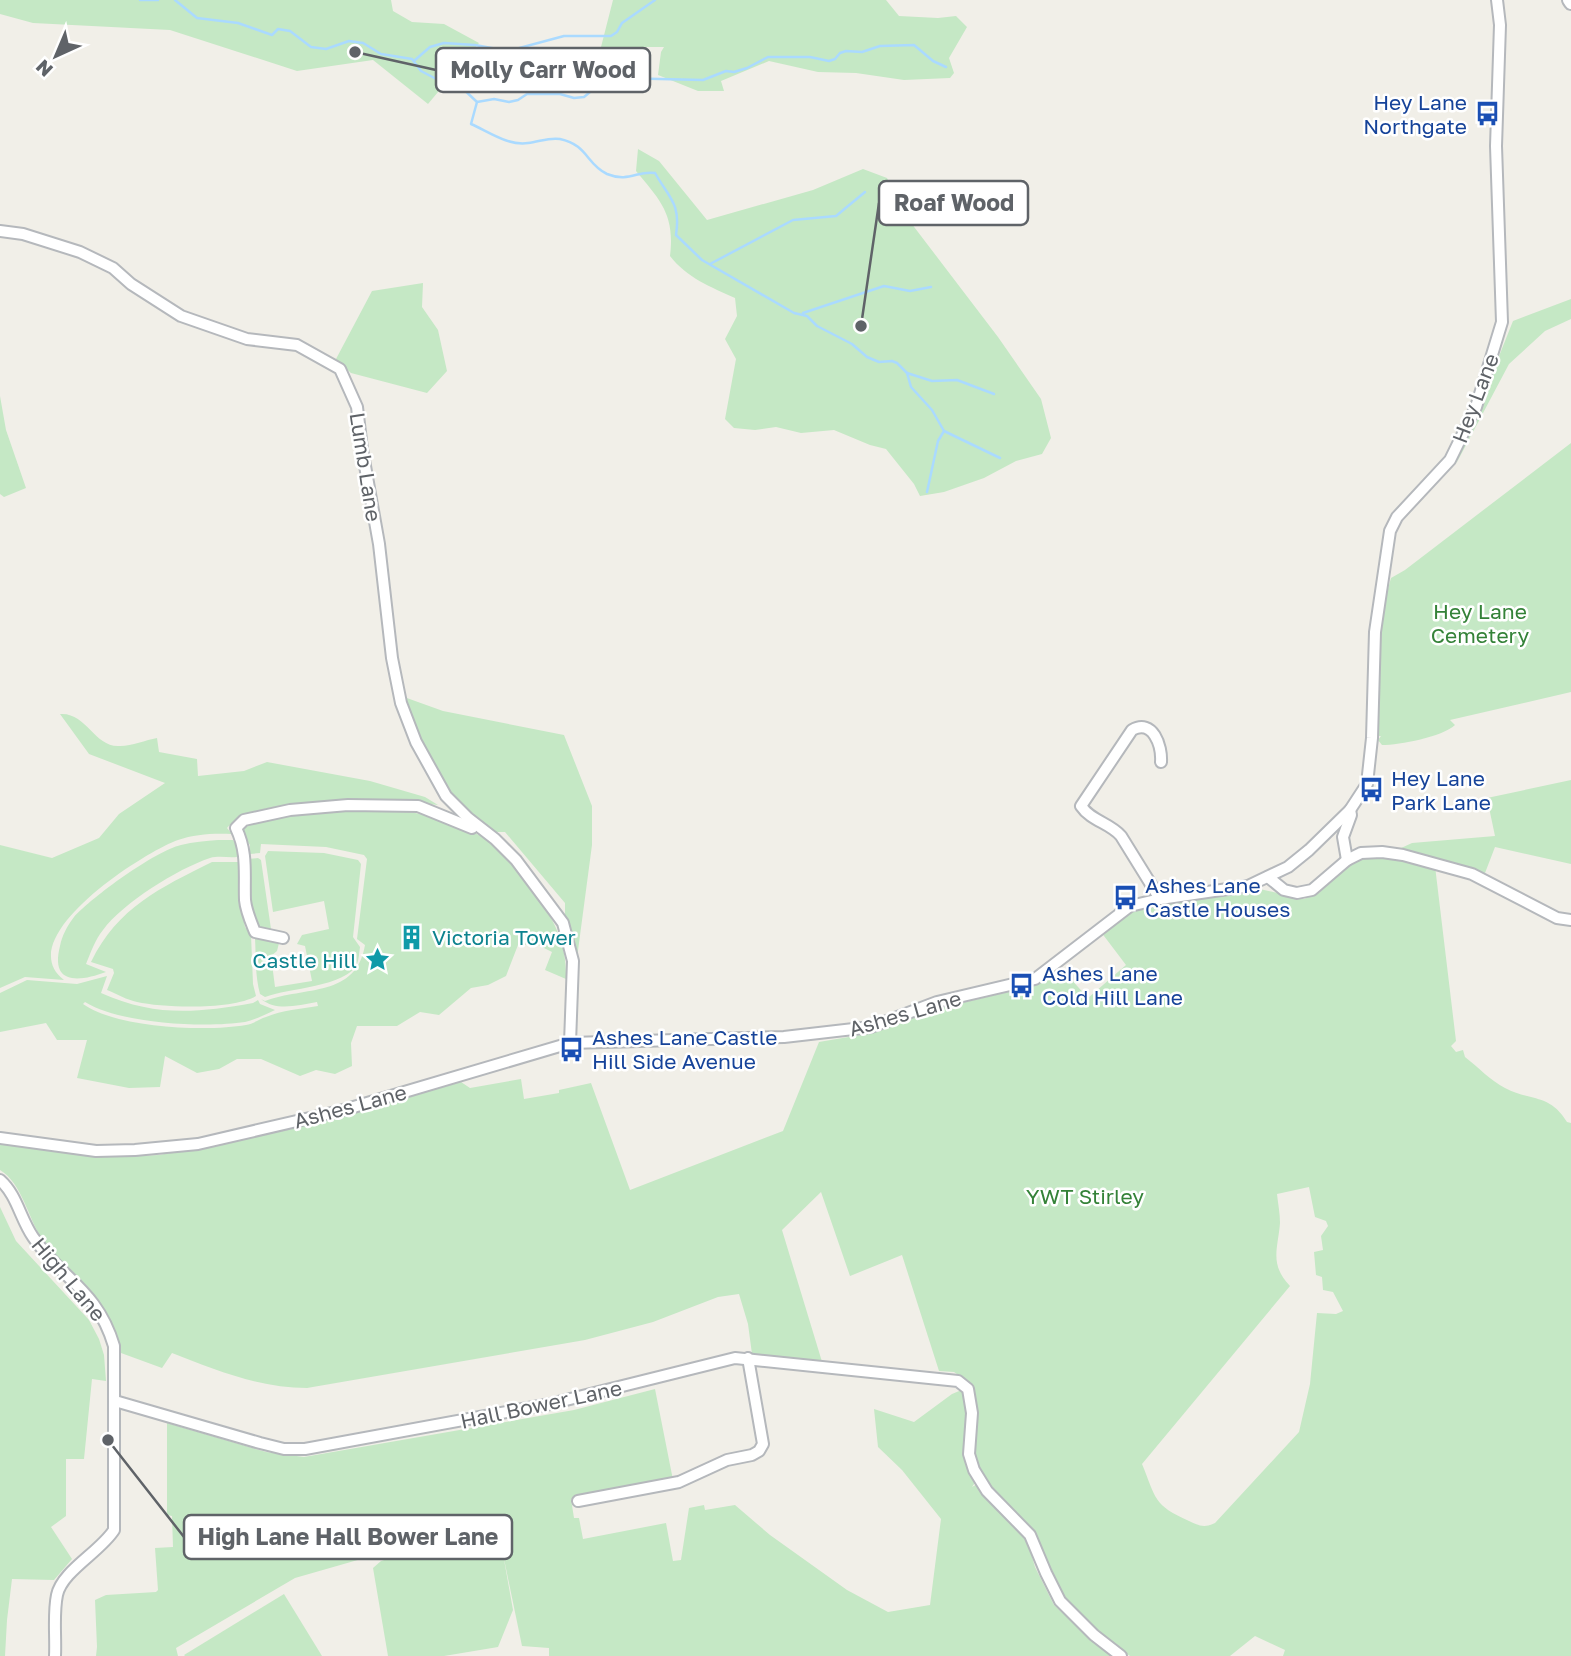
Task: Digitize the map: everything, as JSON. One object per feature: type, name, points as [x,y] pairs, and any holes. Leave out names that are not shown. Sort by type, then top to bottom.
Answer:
[{"type":"street","name":"Hey Lane","points":[[1350,810],[1367,784],[1372,738],[1375,632],[1390,531],[1397,517],[1450,460],[1476,407],[1502,322],[1496,146],[1500,25],[1497,0]]},
{"type":"street","name":"Lumb Lane","points":[[0,231],[23,234],[80,252],[113,268],[131,284],[181,316],[247,339],[297,345],[340,369],[357,407],[379,544],[392,658],[401,703],[416,742],[446,796],[516,860],[562,923],[573,961],[570,1043]]},
{"type":"street","points":[[1160,899],[1121,836],[1114,828],[1092,817],[1081,806],[1132,730],[1144,727],[1152,731],[1162,751],[1161,762]]},
{"type":"street","points":[[283,938],[255,932],[249,917],[245,902],[246,858],[236,828],[244,820],[290,810],[348,805],[418,806],[473,828],[482,828]]},
{"type":"street","points":[[1347,860],[1343,837],[1351,815],[1350,810]]},
{"type":"street","name":"Ashes Lane","points":[[0,1138],[96,1151],[198,1144],[340,1111],[570,1043],[784,1037],[871,1027],[937,1002],[1035,979],[1130,906],[1160,899],[1248,887],[1288,867],[1350,810]]},
{"type":"street","points":[[1268,877],[1284,890],[1297,893],[1311,890],[1347,860],[1361,853],[1382,852],[1461,870],[1557,918],[1571,919]]},
{"type":"street","name":"High Lane","points":[[0,1180],[12,1193],[30,1234],[97,1306],[108,1326],[114,1346],[114,1530],[106,1543],[66,1579],[57,1594],[55,1656]]},
{"type":"street","name":"Hall Bower Lane","points":[[115,1401],[260,1443],[284,1449],[305,1449],[550,1404],[735,1358],[958,1381],[968,1389],[972,1413],[969,1454],[974,1470],[987,1491],[1030,1535],[1060,1601],[1094,1635],[1121,1656]]},
{"type":"street","points":[[578,1501],[679,1482],[727,1460],[759,1451],[763,1444],[748,1358]]},
{"type":"green space","points":[[0,0],[391,0],[393,11],[412,22],[444,24],[479,43],[428,104],[373,60],[297,71],[170,30],[33,23],[0,14]]},
{"type":"green space","points":[[613,0],[886,0],[899,16],[956,16],[967,27],[949,58],[954,73],[950,78],[904,80],[856,73],[818,72],[769,61],[721,81],[724,91],[698,91],[658,75],[664,47],[601,47]]},
{"type":"green space","points":[[638,149],[659,161],[707,220],[813,190],[863,169],[887,178],[905,215],[998,337],[1041,399],[1051,438],[1042,454],[1016,461],[984,478],[944,492],[920,496],[914,484],[886,449],[834,430],[801,433],[776,427],[755,430],[734,428],[725,419],[736,359],[725,339],[737,316],[735,298],[692,276],[670,256],[668,219],[659,200],[636,171]]},
{"type":"green space","points":[[423,283],[422,307],[438,330],[447,371],[427,393],[351,373],[336,359],[372,291]]},
{"type":"green space","points":[[1571,299],[1571,319],[1545,331],[1509,364],[1456,464],[1513,321]]},
{"type":"green space","points":[[0,396],[6,430],[26,488],[4,497],[0,494]]},
{"type":"green space","name":"Hey Lane Cemetery","points":[[1571,443],[1571,692],[1450,720],[1455,725],[1431,737],[1382,745],[1378,740],[1381,736],[1377,736],[1379,640],[1391,578]]},
{"type":"green space","points":[[404,697],[443,711],[564,735],[592,806],[592,845],[577,958],[565,919],[565,903],[505,832],[495,832],[458,806],[418,736]]},
{"type":"green space","points":[[60,714],[77,718],[110,745],[127,745],[157,738],[159,752],[197,759],[198,776],[244,771],[267,762],[370,781],[425,797],[438,805],[366,800],[289,804],[242,816],[227,828],[232,834],[205,834],[178,840],[112,878],[67,920],[54,942],[52,962],[64,980],[25,977],[0,988],[0,845],[52,858],[99,838],[119,814],[165,783],[89,754]]},
{"type":"green space","points":[[1571,780],[1571,864],[1495,847],[1485,873],[1399,849],[1412,843],[1495,836],[1487,798]]},
{"type":"green space","points":[[348,808],[392,810],[435,817],[488,841],[514,866],[553,922],[562,943],[566,979],[545,970],[552,952],[536,944],[518,945],[506,976],[488,985],[471,988],[439,1015],[420,1012],[397,1026],[357,1026],[351,1043],[352,1066],[335,1074],[316,1070],[300,1076],[261,1059],[237,1059],[219,1069],[197,1073],[165,1056],[160,1087],[129,1088],[77,1078],[87,1040],[57,1040],[46,1023],[0,1032],[0,993],[27,980],[77,984],[107,976],[101,993],[140,1006],[194,1011],[253,1003],[258,1000],[260,1004],[275,1010],[245,1022],[186,1024],[140,1020],[85,1002],[83,1004],[117,1018],[162,1026],[208,1028],[246,1025],[278,1013],[318,1006],[317,1002],[281,1006],[267,1003],[261,999],[265,1001],[327,987],[351,974],[360,962],[365,945],[357,939],[367,859],[364,855],[326,847],[261,844],[260,853],[250,854],[250,845],[241,833],[246,825],[289,814]]},
{"type":"green space","points":[[233,840],[242,856],[210,858],[182,870],[152,888],[112,920],[98,938],[86,964],[106,972],[86,978],[63,974],[58,959],[63,935],[83,908],[124,876],[156,856],[181,845]]},
{"type":"green space","points":[[268,851],[324,853],[358,860],[361,864],[353,937],[360,947],[357,964],[351,972],[316,986],[265,997],[260,994],[256,973],[248,859],[261,860],[272,936],[279,943],[277,951],[271,956],[275,987],[312,981],[305,946],[297,944],[302,935],[329,929],[324,901],[273,912],[265,856]]},
{"type":"green space","name":"YWT Stirley","points":[[1379,855],[1435,866],[1456,1041],[1451,1046],[1456,1052],[1463,1050],[1465,1057],[1500,1085],[1547,1102],[1571,1123],[1571,1656],[1283,1656],[1285,1650],[1255,1636],[1230,1656],[1130,1656],[1100,1636],[1059,1591],[1033,1534],[991,1491],[981,1476],[974,1456],[975,1407],[970,1383],[954,1372],[939,1371],[902,1255],[850,1276],[821,1192],[782,1230],[823,1365],[752,1354],[748,1324],[739,1294],[718,1297],[653,1322],[585,1340],[307,1388],[255,1381],[221,1372],[172,1353],[162,1368],[121,1353],[100,1304],[87,1286],[46,1244],[14,1183],[0,1170],[0,1142],[115,1157],[159,1155],[297,1128],[461,1082],[470,1088],[521,1079],[524,1099],[559,1093],[559,1090],[591,1083],[630,1190],[783,1131],[819,1042],[872,1033],[927,1011],[1030,987],[1060,967],[1088,998],[1126,965],[1101,932],[1128,913],[1159,904],[1241,893],[1255,888],[1304,899],[1319,893],[1350,862]],"holes":[[[1309,1187],[1315,1217],[1326,1221],[1328,1226],[1321,1236],[1323,1250],[1314,1252],[1316,1275],[1322,1277],[1323,1290],[1333,1292],[1343,1311],[1336,1314],[1317,1313],[1310,1384],[1299,1432],[1215,1523],[1205,1526],[1196,1524],[1162,1505],[1142,1464],[1290,1286],[1279,1271],[1276,1256],[1280,1223],[1277,1194]]]},
{"type":"green space","points":[[212,862],[241,862],[242,912],[245,927],[251,935],[256,996],[245,1001],[215,1006],[164,1006],[137,1002],[107,990],[113,969],[91,962],[114,927],[142,901]]},
{"type":"green space","points":[[0,1207],[16,1241],[89,1320],[104,1355],[106,1381],[92,1379],[84,1459],[66,1459],[66,1516],[51,1527],[72,1559],[54,1580],[12,1579],[5,1656],[0,1656]]},
{"type":"green space","points":[[655,1389],[673,1480],[571,1499],[574,1518],[579,1518],[583,1539],[666,1523],[673,1561],[681,1560],[689,1508],[704,1505],[705,1510],[735,1505],[770,1535],[847,1590],[888,1612],[930,1605],[941,1519],[902,1470],[878,1447],[874,1409],[914,1422],[952,1394],[964,1389],[977,1480],[972,1487],[979,1483],[1027,1540],[1035,1567],[1054,1605],[1081,1630],[1116,1656],[549,1656],[549,1648],[522,1646],[503,1554],[513,1610],[498,1647],[444,1656],[388,1656],[373,1568],[381,1561],[486,1528],[500,1537],[497,1520],[295,1578],[176,1648],[178,1656],[96,1656],[95,1600],[106,1595],[156,1592],[155,1548],[173,1547],[172,1516],[167,1515],[167,1423],[266,1452],[304,1457],[574,1410]]},
{"type":"green space","points":[[284,1594],[322,1656],[184,1655]]},
{"type":"waterway","points":[[140,0],[158,0]]},
{"type":"waterway","points":[[175,0],[197,18],[238,23],[272,35],[278,29],[290,31],[311,47],[326,49],[349,41],[363,43],[381,54],[412,59],[421,71],[440,81],[459,85],[477,102],[471,124],[492,134],[521,143],[552,139],[569,142],[582,150],[600,170],[615,176],[655,173],[675,208],[676,235],[702,260],[794,313],[807,316],[817,326],[852,344],[867,357],[879,362],[892,361],[907,373],[911,387],[932,410],[944,431],[938,441],[927,492]]},
{"type":"waterway","points":[[415,60],[430,47],[444,43],[508,51],[564,36],[611,36],[622,23],[655,0]]},
{"type":"waterway","points":[[477,102],[494,99],[509,102],[527,94],[584,97],[601,83],[617,78],[703,80],[726,71],[734,72],[747,68],[768,57],[810,57],[829,61],[846,51],[862,52],[880,46],[914,45],[933,61],[946,67]]},
{"type":"waterway","points":[[710,264],[793,220],[836,216],[865,192]]},
{"type":"waterway","points":[[803,313],[884,286],[910,291],[931,287]]},
{"type":"waterway","points":[[907,373],[932,381],[957,380],[994,394]]},
{"type":"waterway","points":[[944,431],[1000,458]]},
{"type":"place","name":"Molly Carr Wood","points":[[355,52]]},
{"type":"place","name":"Hey Lane Northgate","points":[[1487,114]]},
{"type":"place","name":"Roaf Wood","points":[[861,326]]},
{"type":"place","name":"Hey Lane Park Lane","points":[[1371,790]]},
{"type":"place","name":"Ashes Lane Castle Houses","points":[[1125,897]]},
{"type":"place","name":"Victoria Tower","points":[[412,937]]},
{"type":"place","name":"Castle Hill","points":[[377,960]]},
{"type":"place","name":"Ashes Lane Cold Hill Lane","points":[[1022,985]]},
{"type":"place","name":"Ashes Lane Castle Hill Side Avenue","points":[[572,1049]]},
{"type":"place","name":"High Lane Hall Bower Lane","points":[[108,1440]]}]
